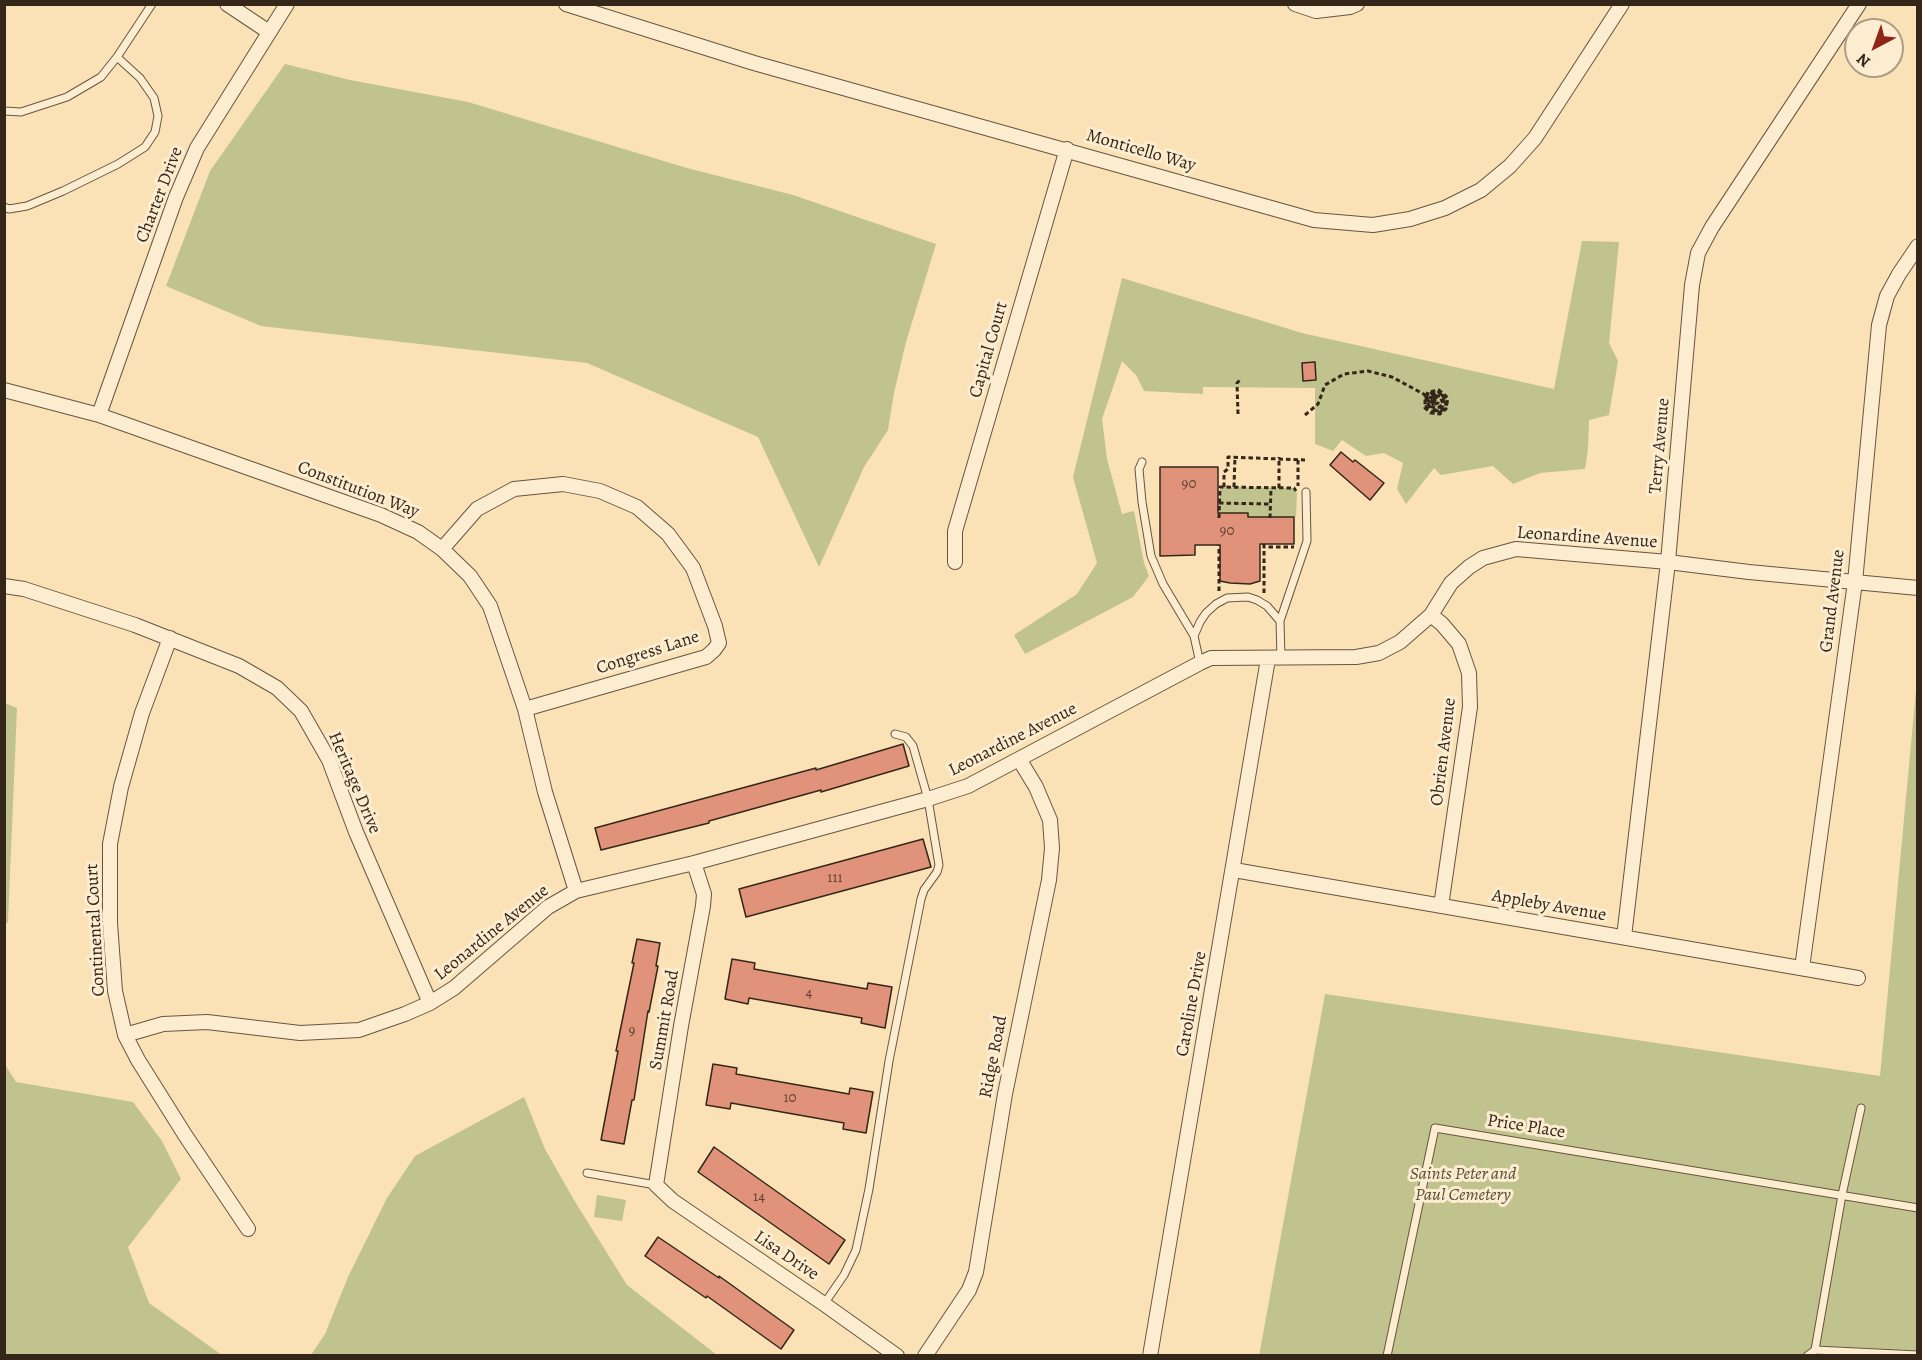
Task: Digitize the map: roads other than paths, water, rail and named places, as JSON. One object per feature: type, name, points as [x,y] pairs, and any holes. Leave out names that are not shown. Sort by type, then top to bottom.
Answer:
[{"type":"street","points":[[227,4],[269,32]]},
{"type":"street","name":"Charter Drive","points":[[99,415],[176,197],[193,158],[287,4]]},
{"type":"street","name":"Monticello Way","points":[[566,4],[754,63],[1314,220],[1373,225],[1410,219],[1445,208],[1481,190],[1510,166],[1535,138],[1622,4]]},
{"type":"street","points":[[1295,4],[1316,11],[1350,8],[1357,4]]},
{"type":"street","name":"Terry Avenue","points":[[1624,937],[1668,562],[1692,285],[1698,252],[1859,4]]},
{"type":"street","name":"Capital Court","points":[[955,562],[955,531],[1067,149]]},
{"type":"street","name":"Grand Avenue","points":[[1802,968],[1855,582],[1879,325],[1887,296],[1917,246]]},
{"type":"street","name":"Constitution Way","points":[[4,390],[99,415],[381,515],[418,532],[442,549],[470,576],[490,606],[525,709],[545,792],[576,891]]},
{"type":"street","name":"Congress Lane","points":[[442,549],[477,509],[514,489],[563,484],[600,491],[638,507],[668,534],[693,568],[719,643],[706,657],[525,709]]},
{"type":"street","name":"Leonardine Avenue","points":[[125,1035],[163,1024],[207,1022],[300,1033],[359,1030],[405,1014],[430,1003],[454,988],[548,907],[576,891],[694,863],[928,800],[968,786],[1212,658],[1356,657],[1379,653],[1400,642],[1431,615],[1451,583],[1469,567],[1484,558],[1516,549],[1917,588]]},
{"type":"street","name":"Heritage Drive","points":[[4,586],[24,589],[135,625],[238,666],[277,688],[301,711],[329,760],[356,832],[430,1003]]},
{"type":"street","name":"Obrien Avenue","points":[[1431,615],[1460,645],[1469,674],[1470,707],[1441,906]]},
{"type":"street","name":"Continental Court","points":[[170,638],[142,712],[121,787],[110,844],[110,923],[115,991],[125,1035],[138,1060],[248,1229]]},
{"type":"street","name":"Caroline Drive","points":[[1150,1356],[1234,870],[1275,659]]},
{"type":"street","name":"Ridge Road","points":[[925,1356],[969,1290],[976,1272],[1005,1094],[1049,880],[1052,848],[1050,820],[1036,787],[1019,759]]},
{"type":"street","name":"Summit Road","points":[[657,1185],[681,1026],[704,906],[704,894],[694,863]]},
{"type":"street","name":"Appleby Avenue","points":[[1234,870],[1858,978]]},
{"type":"street","name":"Lisa Drive","points":[[657,1185],[673,1202],[897,1356]]},
{"type":"lane","points":[[4,111],[21,112],[67,97],[101,77],[152,4]]},
{"type":"lane","points":[[4,207],[9,209],[27,206],[118,164],[145,147],[155,132],[158,116],[154,98],[140,78],[117,57]]},
{"type":"lane","points":[[1142,462],[1140,469],[1142,502],[1151,556],[1163,584],[1194,636],[1200,663]]},
{"type":"lane","points":[[1275,659],[1281,621],[1307,541],[1306,492]]},
{"type":"lane","points":[[1194,636],[1206,613],[1227,598],[1248,597],[1264,604],[1281,621]]},
{"type":"lane","points":[[824,1304],[844,1275],[856,1250],[869,1189],[889,1061],[921,899],[939,866],[928,800],[913,746],[906,737],[896,734]]},
{"type":"lane","points":[[1808,1356],[1815,1350],[1842,1195],[1861,1108]]},
{"type":"lane","name":"Price Place","points":[[1388,1356],[1435,1128],[1842,1195]]},
{"type":"lane","points":[[587,1173],[657,1185]]},
{"type":"lane","points":[[1842,1195],[1917,1208]]},
{"type":"lane","points":[[1815,1350],[1917,1355]]},
{"type":"park label","name":"Saints Peter and Paul Cemetery","points":[[1463,1185]]}]
